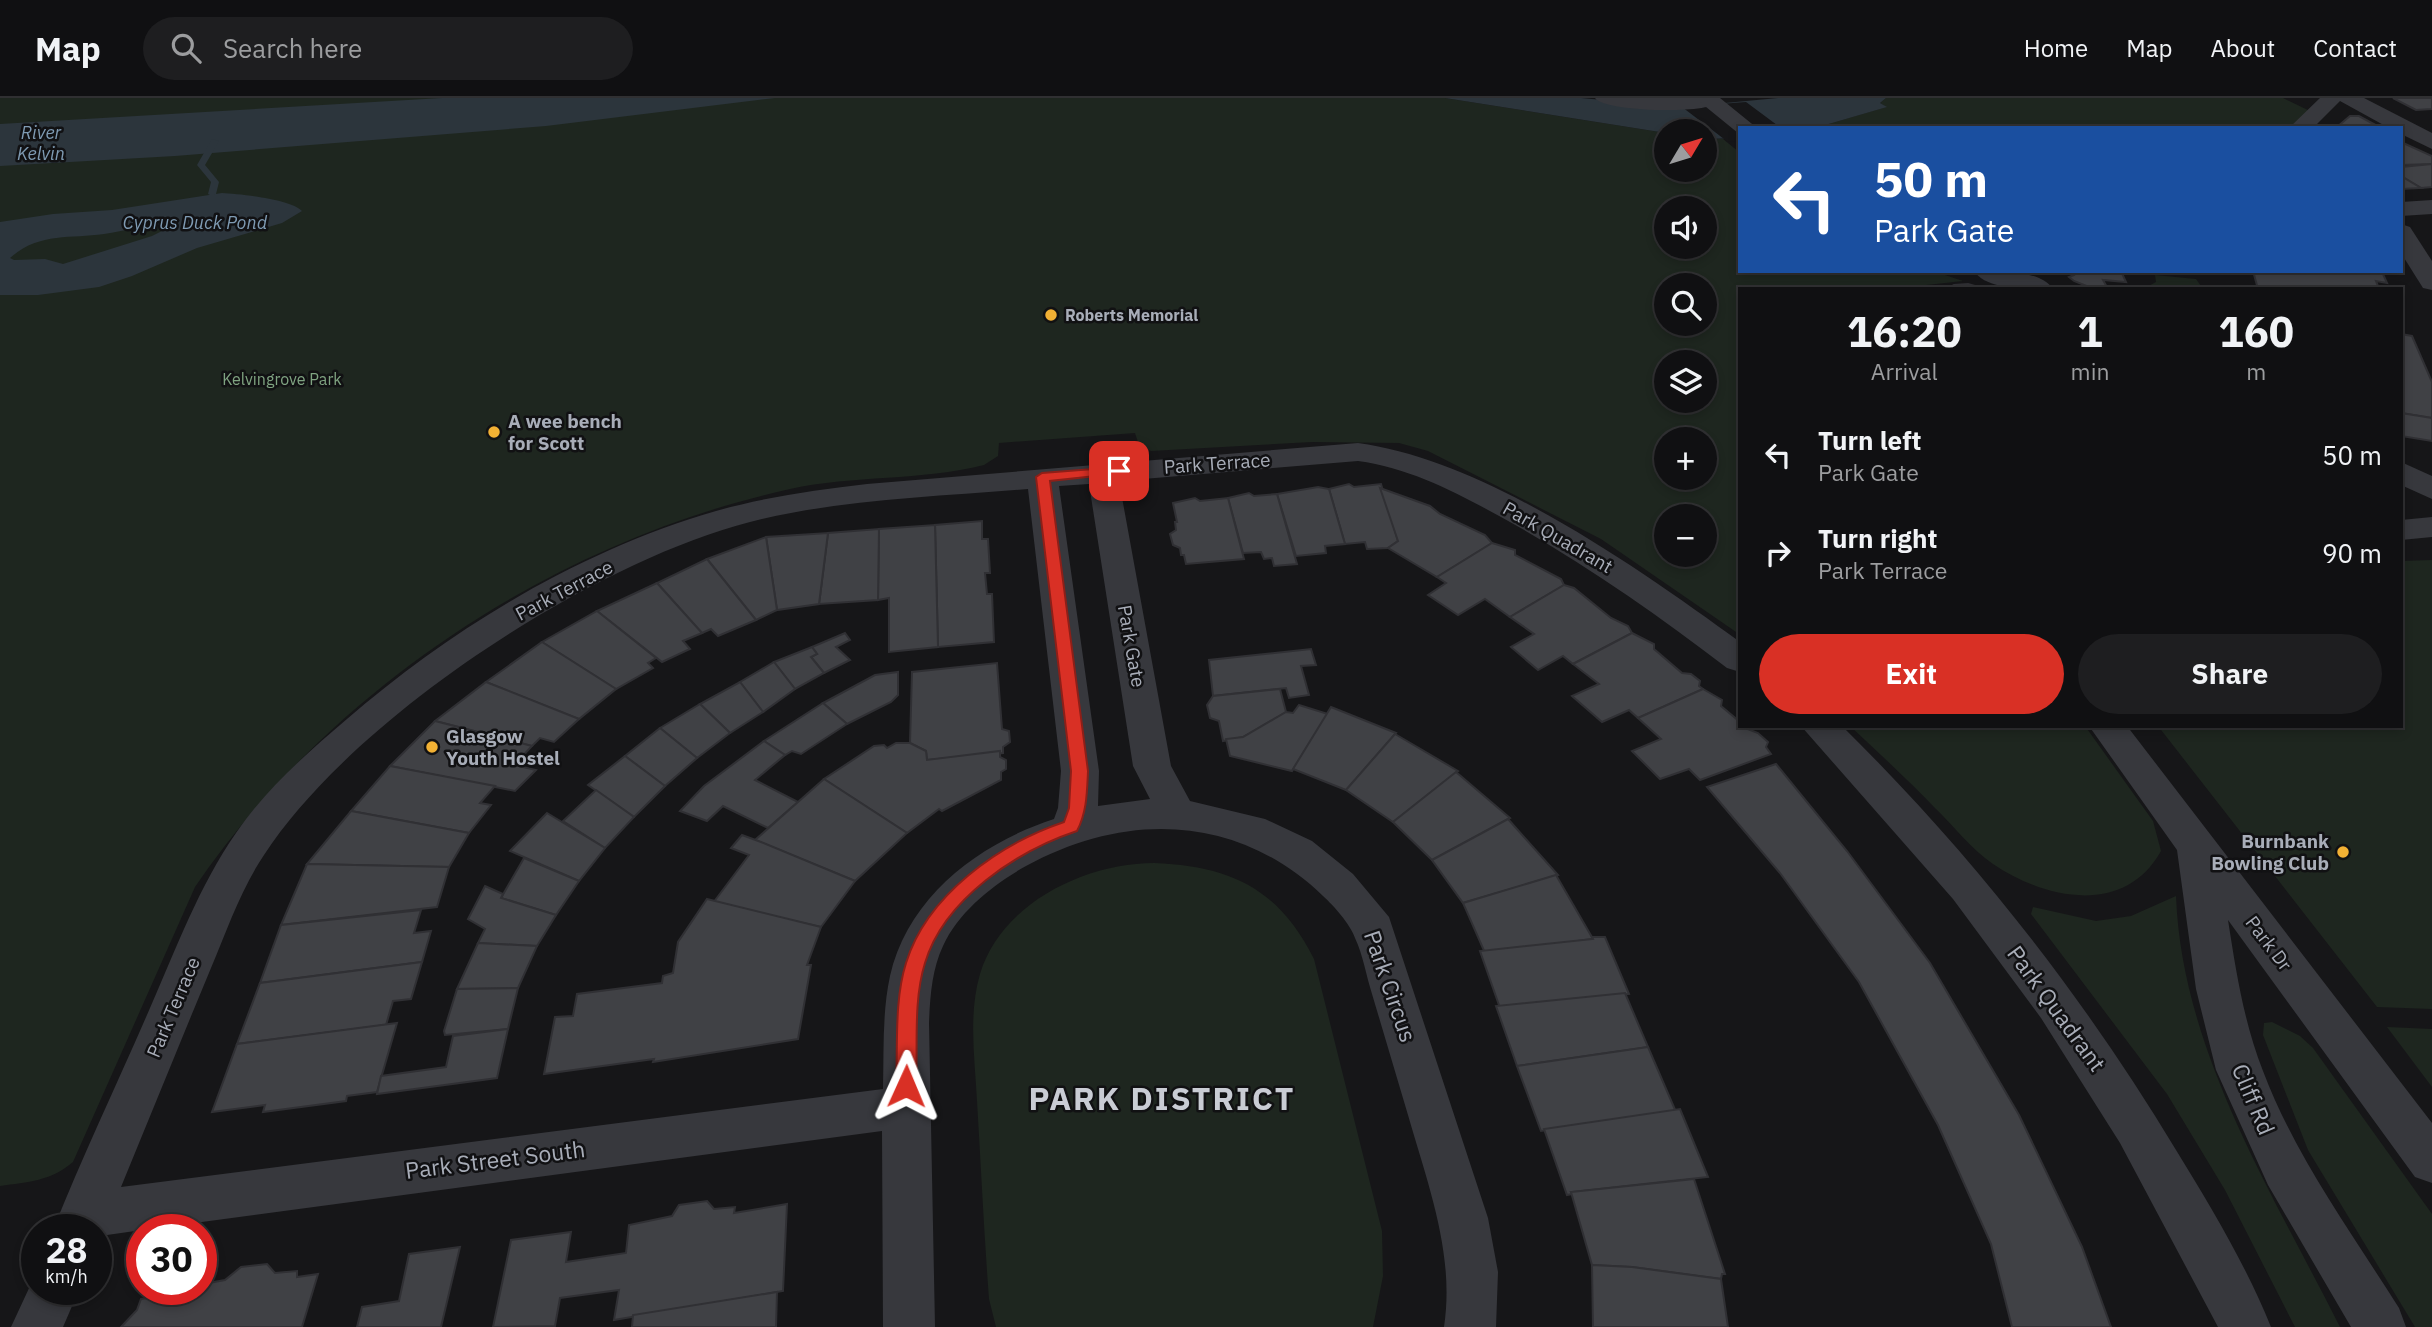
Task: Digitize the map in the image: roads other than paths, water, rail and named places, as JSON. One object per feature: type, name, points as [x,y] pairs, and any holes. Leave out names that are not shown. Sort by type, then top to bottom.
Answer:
[{"type":"street","points":[[1605,98],[1659,104],[1710,101],[1743,126]]},
{"type":"street","points":[[2302,126],[2332,98]]},
{"type":"street","points":[[2348,98],[2401,126]]},
{"type":"street","points":[[2403,127],[2432,142]]},
{"type":"street","points":[[2403,209],[2432,207]]},
{"type":"street","points":[[2403,235],[2432,282]]},
{"type":"street","points":[[1993,273],[2034,287]]},
{"type":"street","name":"Park Terrace","points":[[85,1214],[240,860],[276,811],[312,772],[405,689],[487,631],[569,585],[666,540],[711,523],[821,498],[1358,452]]},
{"type":"street","name":"Park Quadrant","points":[[1358,452],[1388,455],[1429,468],[1559,535],[1660,600],[1738,658]]},
{"type":"street","name":"Park Gate","points":[[1102,472],[1152,766],[1178,815]]},
{"type":"street","points":[[2403,473],[2432,489]]},
{"type":"street","points":[[1042,477],[1080,771],[1078,808],[1071,826]]},
{"type":"street","points":[[2403,530],[2432,527]]},
{"type":"street","name":"Park Quadrant","points":[[1821,728],[1887,794],[1962,877],[2108,1079],[2228,1289],[2245,1327]]},
{"type":"street","name":"Park Dr","points":[[2108,728],[2432,1161]]},
{"type":"street","name":"Park Circus","points":[[909,1327],[906,1107],[911,986],[915,962],[936,922],[974,879],[1049,834],[1071,826],[1122,816],[1178,815],[1236,825],[1301,852],[1356,902],[1374,929],[1463,1218],[1471,1256],[1475,1299],[1469,1327]]},
{"type":"street","name":"Cliff Rd","points":[[2197,846],[2221,999],[2239,1070],[2275,1149],[2380,1327]]},
{"type":"street","name":"Park Street South","points":[[112,1218],[501,1158],[906,1107]]},
{"type":"street","points":[[37,1327],[47,1305]]},
{"type":"water","name":"River Kelvin","points":[[442,98],[775,98],[546,126],[175,156],[0,166],[0,124]]},
{"type":"water","points":[[1445,98],[1581,98],[1682,107],[1778,98],[1886,98],[1880,103],[1887,107],[1822,126],[1738,126],[1738,138],[1717,139],[1717,119],[1654,119],[1654,131]]},
{"type":"water","name":"Cyprus Duck Pond","points":[[222,193],[277,200],[302,211],[282,223],[197,248],[99,287],[38,295],[0,295],[0,222],[53,214],[112,210]],"holes":[[[165,225],[168,228],[152,236],[63,264],[45,259],[10,258],[44,240],[150,226]]]},
{"type":"waterway","points":[[212,194],[215,182],[201,165],[215,141]]},
{"type":"place","name":"Roberts Memorial","points":[[1051,315]]},
{"type":"place","name":"A wee bench for Scott","points":[[494,432]]},
{"type":"place","name":"Glasgow Youth Hostel","points":[[432,747]]},
{"type":"place","name":"Burnbank Bowling Club","points":[[2343,852]]},
{"type":"district","name":"PARK DISTRICT","points":[[1162,1098]]},
{"type":"park label","name":"Kelvingrove Park","points":[[282,379]]}]
